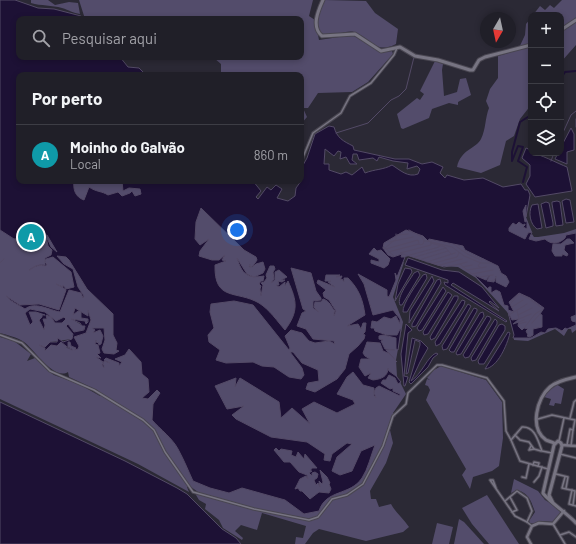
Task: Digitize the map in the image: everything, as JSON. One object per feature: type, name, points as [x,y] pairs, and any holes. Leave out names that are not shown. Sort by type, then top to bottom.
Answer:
[{"type":"main road","points":[[323,0],[316,21],[317,30],[322,36],[355,34],[381,51],[404,48],[415,56],[438,60],[471,71],[474,69],[479,60],[485,57],[528,46]]},
{"type":"main road","points":[[564,28],[576,20]]},
{"type":"main road","points":[[561,445],[557,449],[554,444],[542,436],[536,419],[540,401],[549,388],[562,381],[576,377]]},
{"type":"main road","points":[[554,444],[561,445]]},
{"type":"main road","points":[[554,444],[543,491],[545,498],[564,510],[576,523]]},
{"type":"main road","points":[[553,503],[549,497],[561,445]]},
{"type":"main road","points":[[543,491],[546,494],[550,492]]},
{"type":"street","points":[[304,155],[313,133],[341,113],[350,96],[370,83],[394,55],[397,48]]},
{"type":"street","points":[[0,335],[22,343],[50,370],[94,390],[143,420],[154,430],[165,452],[193,492],[254,509],[309,520],[316,518],[332,499],[347,495],[363,484],[383,446],[393,416],[406,404],[408,392],[437,365],[442,365],[487,378],[504,401],[506,431],[520,461],[548,469]]},
{"type":"street","points":[[568,419],[571,416],[574,402],[576,400]]},
{"type":"street","points":[[536,419],[552,415],[575,420],[571,446]]},
{"type":"street","points":[[564,418],[561,445],[576,446]]},
{"type":"street","points":[[511,440],[524,426],[532,429],[542,451]]},
{"type":"street","points":[[567,446],[570,429],[574,430]]},
{"type":"street","points":[[515,435],[520,440],[529,442],[534,449],[552,453]]},
{"type":"street","points":[[560,454],[576,458]]},
{"type":"street","points":[[522,477],[526,478],[529,464]]},
{"type":"street","points":[[534,482],[539,476],[542,467]]},
{"type":"street","points":[[555,474],[565,477],[562,488],[576,491],[573,505]]},
{"type":"street","points":[[496,488],[512,513],[519,519],[532,526]]},
{"type":"street","points":[[572,490],[569,504],[576,506]]},
{"type":"street","points":[[505,502],[518,491],[527,498],[532,511],[527,522]]},
{"type":"street","points":[[510,497],[517,510],[512,513]]},
{"type":"street","points":[[553,524],[564,510]]},
{"type":"street","points":[[531,544],[527,537],[532,526],[539,523],[553,524]]},
{"type":"street","points":[[553,524],[565,544]]},
{"type":"street","points":[[560,535],[569,532],[576,536]]},
{"type":"shaded area","points":[[0,0],[15,0],[38,8],[54,9],[81,16],[16,16],[16,60],[122,60],[128,67],[139,68],[143,72],[16,72],[16,184],[74,184],[75,192],[78,197],[84,200],[89,187],[108,195],[118,192],[122,196],[132,191],[135,196],[141,194],[140,189],[129,188],[123,191],[122,184],[255,184],[261,191],[256,197],[258,199],[267,187],[271,190],[276,185],[282,189],[277,198],[288,201],[295,196],[296,188],[299,184],[304,184],[304,163],[315,134],[329,126],[334,127],[339,137],[343,141],[353,146],[354,150],[395,159],[409,159],[422,164],[432,162],[443,167],[440,173],[445,178],[447,175],[464,180],[483,178],[503,187],[521,184],[525,190],[528,190],[530,195],[526,217],[526,205],[523,211],[525,222],[527,221],[527,229],[523,227],[525,224],[523,225],[519,222],[516,225],[513,223],[509,228],[509,231],[525,239],[528,233],[532,232],[529,239],[536,241],[545,239],[555,243],[563,240],[566,235],[576,233],[576,315],[571,317],[572,321],[576,322],[576,325],[567,329],[565,328],[562,331],[556,328],[548,329],[545,333],[541,332],[531,338],[513,338],[514,335],[508,312],[512,320],[519,319],[513,324],[519,322],[518,326],[522,330],[524,328],[528,329],[526,331],[527,336],[530,337],[533,335],[533,329],[542,327],[542,315],[540,314],[544,308],[530,298],[519,293],[509,302],[514,312],[508,310],[508,306],[504,305],[500,292],[496,290],[491,293],[491,287],[488,289],[474,275],[486,280],[490,275],[487,281],[494,282],[496,276],[496,282],[506,287],[509,282],[506,276],[501,273],[498,266],[465,250],[463,246],[429,239],[428,241],[423,236],[406,230],[384,243],[383,248],[388,255],[393,257],[402,254],[401,257],[405,257],[397,277],[395,273],[396,280],[389,297],[387,296],[387,290],[358,274],[364,284],[373,315],[393,310],[400,319],[400,324],[396,316],[391,319],[384,317],[377,322],[372,321],[371,328],[374,328],[375,331],[387,335],[397,335],[401,329],[398,350],[396,349],[396,338],[383,335],[379,336],[379,339],[383,340],[381,341],[385,349],[395,350],[386,350],[397,362],[388,353],[383,351],[380,343],[367,342],[363,353],[370,359],[361,359],[359,367],[365,376],[371,373],[368,378],[373,380],[384,377],[388,371],[388,368],[389,371],[401,382],[398,384],[395,378],[389,375],[386,380],[383,380],[381,383],[390,389],[393,388],[393,391],[400,394],[400,396],[379,386],[374,392],[374,388],[363,385],[353,372],[347,377],[337,394],[353,400],[355,404],[337,413],[314,402],[302,409],[310,424],[292,408],[281,418],[279,402],[240,378],[235,387],[236,378],[215,386],[227,409],[244,406],[232,415],[236,419],[271,437],[307,442],[325,454],[324,460],[330,461],[332,454],[347,443],[352,444],[337,457],[332,471],[340,475],[352,471],[361,451],[375,445],[366,470],[357,484],[327,499],[322,504],[319,511],[304,514],[285,500],[242,488],[229,493],[210,488],[193,481],[176,445],[152,420],[153,404],[160,393],[157,390],[148,399],[142,398],[149,392],[148,379],[142,374],[141,362],[129,349],[125,355],[115,359],[122,362],[119,366],[119,363],[106,358],[104,360],[110,363],[104,361],[104,368],[102,365],[103,362],[96,357],[101,358],[97,354],[100,353],[98,345],[95,344],[96,340],[99,345],[101,344],[103,336],[100,330],[93,333],[95,330],[92,328],[104,328],[105,340],[102,349],[104,353],[114,354],[119,351],[116,350],[117,343],[113,335],[113,314],[87,289],[66,257],[57,256],[64,264],[73,269],[78,287],[84,296],[83,298],[81,293],[69,290],[60,312],[38,306],[25,309],[6,296],[20,305],[39,304],[59,310],[66,290],[56,284],[63,287],[63,285],[66,289],[74,287],[71,272],[53,257],[46,259],[45,262],[45,258],[51,255],[52,250],[45,240],[48,240],[51,247],[57,252],[47,235],[14,239],[0,230]],"holes":[[[325,149],[334,156],[338,151],[341,152],[340,159],[346,157],[350,164],[357,164],[352,160],[353,154],[357,154],[359,160],[373,158],[377,161],[379,157],[408,163],[407,169],[417,166],[420,169],[418,174],[411,175],[404,173],[392,165],[365,173],[362,167],[352,175],[346,172],[341,174],[329,170],[329,164],[324,164]],[[201,208],[244,250],[256,257],[257,260],[253,266],[250,267],[253,267],[256,264],[263,262],[265,269],[263,273],[255,277],[264,276],[263,281],[259,284],[261,286],[261,296],[263,285],[261,283],[267,278],[266,275],[270,266],[274,266],[275,269],[273,272],[274,279],[271,283],[275,280],[275,272],[279,270],[287,277],[281,280],[285,280],[282,282],[278,281],[279,285],[276,285],[279,287],[285,282],[285,286],[288,281],[295,300],[293,317],[285,330],[270,312],[259,303],[251,299],[228,293],[218,285],[215,265],[226,261],[222,260],[225,255],[219,260],[212,260],[199,256],[200,251],[209,239],[200,245],[195,239],[196,222]],[[567,239],[570,239],[574,243],[565,245],[564,250],[568,254],[567,256],[562,254],[562,256],[555,256],[552,251],[553,244],[561,244]],[[374,248],[377,251],[381,250],[390,259],[388,265],[384,268],[371,263],[371,260],[379,262],[379,259],[369,254]],[[291,268],[311,273],[316,291],[321,298],[321,300],[313,301],[313,308],[319,312],[314,307],[315,302],[321,302],[323,299],[329,303],[335,311],[334,316],[336,311],[329,300],[324,297],[323,293],[326,290],[317,283],[318,280],[335,287],[328,282],[331,281],[325,281],[326,275],[340,275],[336,277],[342,276],[340,280],[342,279],[344,282],[344,278],[348,278],[355,286],[360,295],[365,315],[347,326],[358,324],[361,329],[363,323],[366,323],[365,332],[363,334],[365,335],[364,339],[349,354],[345,369],[337,379],[315,392],[306,389],[308,383],[319,381],[318,370],[302,363],[293,352],[290,352],[302,368],[304,375],[301,379],[289,377],[274,367],[262,366],[253,362],[226,363],[216,360],[220,350],[209,342],[208,335],[214,328],[210,312],[211,304],[234,301],[253,305],[289,350],[290,348],[285,336],[291,330],[302,333],[309,341],[315,343],[329,341],[335,344],[334,341],[313,339],[306,329],[297,326],[302,313],[306,311],[303,309]],[[276,448],[279,451],[281,449],[292,451],[291,455],[296,457],[298,452],[304,459],[305,454],[317,468],[312,468],[310,471],[312,471],[309,473],[312,476],[312,473],[315,472],[318,474],[317,478],[314,480],[316,485],[318,483],[320,487],[319,481],[322,484],[323,482],[320,470],[327,477],[330,483],[331,489],[329,493],[319,492],[310,499],[298,488],[295,489],[300,479],[306,476],[308,479],[307,475],[299,472],[290,462],[284,462],[274,450]]]},
{"type":"shaded area","points":[[31,0],[48,0],[55,5],[69,2],[78,3],[80,14],[58,7],[31,3]]},
{"type":"shaded area","points":[[79,0],[313,0],[309,16],[315,20],[319,40],[352,35],[383,52],[392,51],[393,54],[368,82],[352,92],[318,93],[308,108],[304,108],[304,72],[221,72],[221,64],[216,60],[304,60],[304,16],[84,16]]},
{"type":"shaded area","points":[[325,0],[366,1],[375,13],[398,29],[396,44],[383,48],[378,47],[354,32],[323,35],[318,27],[318,20]]},
{"type":"shaded area","points":[[562,0],[576,0],[576,45],[564,59],[564,12],[535,12],[540,6],[545,10],[550,5],[554,8]]},
{"type":"shaded area","points":[[528,22],[528,109],[520,119],[514,136],[506,141],[500,165],[481,173],[457,167],[462,156],[479,142],[483,135],[489,108],[486,101],[490,89],[498,78],[498,56],[518,50],[525,35],[526,24]]},
{"type":"shaded area","points":[[435,61],[443,64],[444,96],[457,92],[460,79],[466,78],[471,95],[458,102],[458,105],[449,103],[432,109],[429,118],[403,129],[401,128],[397,114],[417,98],[420,100],[424,94],[420,91]]},
{"type":"shaded area","points":[[304,110],[307,117],[304,120]]},
{"type":"shaded area","points":[[571,128],[574,134],[574,150],[567,152],[567,164],[555,159],[556,156],[564,156],[564,141]]},
{"type":"shaded area","points":[[526,148],[528,149],[528,156],[541,156],[567,167],[572,191],[535,197],[526,184],[530,176],[530,165],[522,158]]},
{"type":"shaded area","points":[[0,178],[16,181],[16,184],[185,184],[185,200],[364,276],[404,262],[393,297],[403,322],[396,360],[397,376],[406,394],[393,413],[396,416],[393,418],[390,430],[393,443],[386,463],[370,491],[371,499],[376,499],[379,507],[391,504],[409,527],[403,532],[366,541],[319,529],[313,533],[305,544],[295,544],[296,537],[303,538],[306,526],[262,513],[257,530],[241,525],[235,531],[243,538],[242,540],[223,528],[219,520],[205,509],[206,504],[199,500],[196,495],[198,492],[191,487],[187,487],[189,492],[138,464],[0,399],[0,337],[14,341],[31,354],[27,361],[35,358],[54,375],[79,384],[100,396],[101,394],[97,390],[69,377],[68,372],[62,374],[57,372],[44,363],[24,342],[12,336],[0,333]],"holes":[[[88,313],[90,319],[83,334],[74,337],[79,347],[75,350],[76,348],[71,346],[70,342],[68,342],[68,347],[72,349],[67,348],[61,341],[59,344],[51,345],[45,350],[45,347],[50,342],[72,339],[73,334],[68,324],[74,332],[83,331],[85,326],[75,321],[75,319],[87,324],[88,319],[81,318],[82,314],[89,317]]]},
{"type":"shaded area","points":[[528,192],[530,195],[526,217],[532,232],[529,232],[526,241],[520,247],[491,208]]},
{"type":"shaded area","points":[[566,199],[570,200],[574,222],[566,223],[562,201]]},
{"type":"shaded area","points":[[546,202],[549,203],[553,226],[546,228],[541,204]]},
{"type":"shaded area","points":[[552,202],[560,202],[563,225],[556,226]]},
{"type":"shaded area","points":[[538,204],[542,228],[537,229],[531,221],[530,211],[532,205]]},
{"type":"shaded area","points":[[403,213],[456,224],[480,234],[501,251],[516,274],[524,283],[542,288],[548,293],[559,308],[557,317],[531,337],[527,337],[525,332],[523,337],[531,338],[541,332],[544,333],[547,326],[559,320],[561,309],[565,311],[566,316],[566,310],[561,308],[554,296],[567,295],[576,290],[576,330],[572,333],[571,329],[568,329],[564,336],[555,329],[528,341],[514,340],[508,313],[476,278],[458,267],[439,266],[409,256],[405,257],[404,260],[397,257],[391,260],[388,271],[382,275],[365,273],[355,267],[344,246],[330,237],[382,223],[419,223],[388,221],[352,230],[367,220]]},
{"type":"shaded area","points":[[576,229],[576,279],[520,271],[528,255],[529,236],[532,234],[534,237],[538,237],[564,233]]},
{"type":"shaded area","points":[[36,240],[45,240],[40,246]]},
{"type":"shaded area","points":[[237,258],[247,274],[253,277],[249,276],[243,272]]},
{"type":"shaded area","points":[[408,258],[442,270],[459,272],[482,287],[499,308],[490,301],[489,302],[499,311],[453,283],[451,285],[507,321],[506,322],[445,285],[444,282],[448,283],[448,280],[405,265]]},
{"type":"shaded area","points":[[45,262],[47,264],[46,266],[38,266],[29,270],[33,267],[40,265],[45,265]]},
{"type":"shaded area","points":[[405,268],[411,269],[412,272],[395,301],[398,284]]},
{"type":"shaded area","points":[[418,271],[420,275],[402,305],[400,305],[400,298],[404,289],[414,273]]},
{"type":"shaded area","points":[[426,274],[427,278],[407,312],[403,312],[403,308],[411,293],[423,275]]},
{"type":"shaded area","points":[[432,276],[434,281],[409,323],[410,311]]},
{"type":"shaded area","points":[[440,279],[441,283],[416,326],[412,327],[412,324],[437,280]]},
{"type":"shaded area","points":[[443,287],[446,291],[422,330],[419,331],[417,328]]},
{"type":"shaded area","points":[[448,292],[452,295],[428,334],[424,335],[423,332]]},
{"type":"shaded area","points":[[454,296],[458,296],[458,299],[435,338],[431,340],[430,337]]},
{"type":"shaded area","points":[[462,300],[465,301],[464,305],[440,344],[436,346],[435,342]]},
{"type":"shaded area","points":[[468,304],[471,306],[447,349],[443,350],[442,346]]},
{"type":"shaded area","points":[[75,308],[88,316],[88,310],[91,320],[86,333],[74,337],[79,346],[78,349],[74,350],[76,348],[71,346],[70,342],[68,342],[68,347],[73,350],[71,350],[61,342],[57,346],[51,345],[45,351],[45,348],[39,345],[45,347],[50,342],[57,342],[58,338],[63,342],[72,339],[73,334],[66,326],[68,324],[74,332],[84,330],[85,326],[82,326],[80,323],[71,319],[85,321],[86,324],[88,319],[81,318],[81,312],[78,311],[73,315]]},
{"type":"shaded area","points":[[474,308],[477,309],[477,311],[454,352],[451,352],[449,350]]},
{"type":"shaded area","points":[[30,309],[45,312],[56,321],[64,317],[66,319],[62,323],[55,323],[51,317],[46,315],[47,319],[43,319],[45,325],[44,330],[39,320],[42,315],[45,315],[36,312],[29,312],[33,322],[30,325],[25,313]]},
{"type":"shaded area","points":[[483,312],[484,316],[461,354],[457,355],[456,353],[480,313]]},
{"type":"shaded area","points":[[487,316],[491,319],[469,357],[465,358],[463,355]]},
{"type":"shaded area","points":[[495,319],[497,324],[476,360],[472,361],[471,358]]},
{"type":"shaded area","points":[[406,324],[412,330],[408,333],[404,376],[408,377],[404,386],[401,354]]},
{"type":"shaded area","points":[[502,324],[505,326],[505,330],[484,364],[479,364],[478,361],[499,325]]},
{"type":"shaded area","points":[[508,332],[510,333],[509,338],[498,360],[490,367],[485,369]]},
{"type":"shaded area","points":[[412,338],[421,341],[428,348],[411,381],[433,355],[436,353],[438,354],[433,358],[428,367],[411,384],[409,382],[420,345],[420,342],[415,340],[408,373],[406,374]]},
{"type":"shaded area","points":[[441,366],[486,380],[502,402],[503,438],[499,466],[492,471],[473,477],[470,489],[462,475],[466,469],[426,400],[430,390],[428,386],[425,385],[427,379],[430,380],[427,378],[434,370]]},
{"type":"shaded area","points":[[556,384],[564,389],[561,404],[555,403],[554,406],[549,405],[551,399],[544,397],[550,388]]},
{"type":"shaded area","points":[[0,402],[125,461],[177,488],[187,494],[222,529],[236,538],[241,544],[0,544]]},
{"type":"shaded area","points":[[514,479],[538,491],[545,500],[559,508],[561,512],[553,522],[544,521],[535,524],[530,523],[529,521],[535,512],[534,508],[527,495],[521,491],[517,490],[511,493]]},
{"type":"shaded area","points":[[487,495],[519,544],[489,544],[472,524],[462,508]]},
{"type":"shaded area","points":[[459,519],[464,522],[484,544],[454,544]]},
{"type":"shaded area","points":[[437,523],[453,527],[449,544],[432,544]]},
{"type":"waterway","points":[[336,133],[368,123],[391,100],[399,96],[406,89],[414,57]]},
{"type":"waterway","points":[[564,74],[565,72],[576,71]]},
{"type":"waterway","points":[[564,130],[571,115],[576,111]]},
{"type":"waterway","points":[[523,182],[527,167],[518,161],[523,147],[518,146],[512,161],[512,152],[520,122],[528,117]]},
{"type":"waterway","points":[[576,119],[576,127]]},
{"type":"waterway","points":[[551,161],[553,156]]},
{"type":"waterway","points":[[409,230],[422,237],[424,241]]},
{"type":"waterway","points":[[385,248],[396,239],[396,234]]},
{"type":"waterway","points":[[397,235],[408,234]]},
{"type":"waterway","points":[[389,242],[413,237]]},
{"type":"waterway","points":[[386,249],[418,240],[419,243]]},
{"type":"waterway","points":[[388,252],[420,245],[423,244],[424,241],[428,241],[452,247],[464,256],[481,263],[491,263]]},
{"type":"waterway","points":[[428,241],[431,242],[431,245],[400,253],[444,267],[460,264],[472,274],[493,270]]},
{"type":"waterway","points":[[431,243],[445,247],[451,254]]},
{"type":"waterway","points":[[410,255],[439,247],[440,245]]},
{"type":"waterway","points":[[455,245],[471,256],[482,260],[483,259]]},
{"type":"waterway","points":[[383,248],[394,256]]},
{"type":"waterway","points":[[415,257],[446,248]]},
{"type":"waterway","points":[[422,259],[448,251]]},
{"type":"waterway","points":[[427,262],[455,253]]},
{"type":"waterway","points":[[434,263],[457,257],[459,253]]},
{"type":"waterway","points":[[0,263],[4,259]]},
{"type":"waterway","points":[[440,265],[462,259]]},
{"type":"waterway","points":[[460,264],[467,262]]},
{"type":"waterway","points":[[480,263],[478,266],[480,267]]},
{"type":"waterway","points":[[463,267],[472,265]]},
{"type":"waterway","points":[[467,270],[486,267]]},
{"type":"waterway","points":[[480,277],[493,275]]},
{"type":"waterway","points":[[490,281],[495,280]]},
{"type":"waterway","points":[[511,303],[519,294],[528,298],[543,309],[535,314],[524,328]]},
{"type":"waterway","points":[[512,307],[523,300]]},
{"type":"waterway","points":[[509,315],[527,304]]},
{"type":"waterway","points":[[518,315],[532,308]]},
{"type":"waterway","points":[[517,311],[519,318]]},
{"type":"waterway","points":[[519,319],[531,314]]},
{"type":"waterway","points":[[532,323],[540,314]]},
{"type":"waterway","points":[[519,322],[524,320]]},
{"type":"waterway","points":[[518,324],[526,322]]},
{"type":"place","name":"Moinho do Galvão","points":[[31,237]]}]
